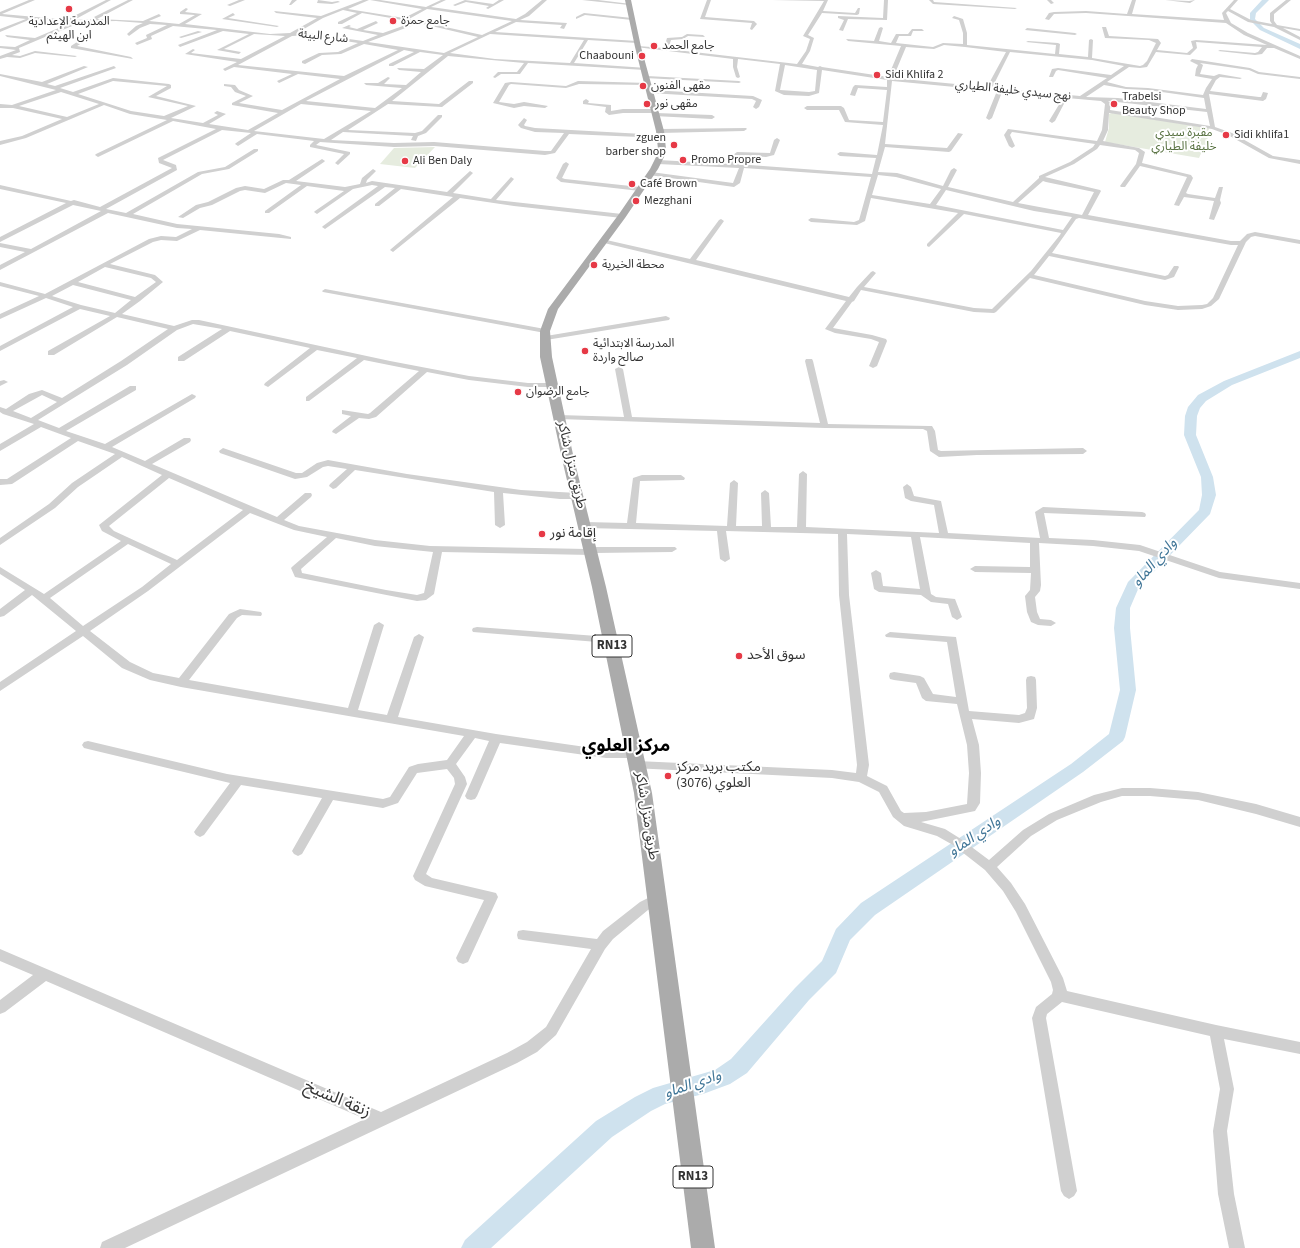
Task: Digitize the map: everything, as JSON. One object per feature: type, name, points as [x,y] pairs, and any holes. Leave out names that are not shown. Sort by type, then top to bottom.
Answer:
[{"type":"main road","name":"طريق منزل شاكر","points":[[629,2],[638,45],[656,113],[662,149],[658,162],[651,174],[622,216],[559,300],[550,317],[545,335],[546,357],[637,759],[649,829],[683,1106],[703,1248]]},
{"type":"street","points":[[0,14],[33,0]]},
{"type":"street","points":[[69,21],[109,0]]},
{"type":"street","points":[[93,20],[131,0]]},
{"type":"street","points":[[229,5],[243,0]]},
{"type":"street","points":[[290,4],[295,0]]},
{"type":"street","points":[[321,0],[318,2],[338,2]]},
{"type":"street","points":[[225,70],[293,34],[321,16],[367,0]]},
{"type":"street","points":[[372,0],[515,20],[566,24],[562,28]]},
{"type":"street","points":[[405,19],[444,0]]},
{"type":"street","points":[[480,14],[502,0]]},
{"type":"street","points":[[338,163],[348,153],[312,146],[344,131],[388,102],[447,54],[487,33],[533,12],[545,0]]},
{"type":"street","points":[[584,0],[629,2]]},
{"type":"street","points":[[709,0],[702,18],[754,22],[755,24],[752,29]]},
{"type":"street","points":[[774,0],[826,1],[805,36],[812,38],[808,50],[799,65]]},
{"type":"street","points":[[842,17],[885,19],[886,0]]},
{"type":"street","points":[[931,0],[933,3],[1015,8]]},
{"type":"street","points":[[1129,15],[1134,0]]},
{"type":"street","points":[[1166,0],[1190,2],[1193,0]]},
{"type":"street","points":[[1236,0],[1227,9],[1224,16],[1228,22],[1239,31],[1300,58]]},
{"type":"street","points":[[1290,0],[1272,14],[1272,21],[1277,27],[1300,39]]},
{"type":"street","points":[[455,5],[466,1],[493,5]]},
{"type":"street","points":[[1161,3],[1171,4]]},
{"type":"street","points":[[180,25],[200,14],[182,13],[186,9]]},
{"type":"street","points":[[343,9],[405,19],[481,36]]},
{"type":"street","points":[[820,12],[857,14],[859,9]]},
{"type":"street","points":[[1227,9],[1250,21],[1300,30]]},
{"type":"street","points":[[276,12],[321,16]]},
{"type":"street","points":[[362,12],[339,23],[349,26],[345,29],[384,34]]},
{"type":"street","points":[[835,13],[846,19],[841,30]]},
{"type":"street","points":[[1047,19],[1052,13],[1100,13],[1228,22]]},
{"type":"street","points":[[1100,13],[1096,17],[1101,19]]},
{"type":"street","name":"شارع البيئة","points":[[0,14],[29,19],[76,22],[93,20],[146,22],[275,35],[307,34],[419,51],[571,65],[648,80]]},
{"type":"street","points":[[233,14],[224,19],[277,26]]},
{"type":"street","points":[[578,18],[584,14],[632,19]]},
{"type":"street","points":[[129,36],[138,27],[159,15]]},
{"type":"street","points":[[1132,21],[1134,20],[1135,16]]},
{"type":"street","points":[[954,17],[961,19],[965,33],[964,46]]},
{"type":"street","points":[[0,31],[29,19]]},
{"type":"street","points":[[0,58],[18,51],[17,47],[76,22],[90,26]]},
{"type":"street","points":[[356,30],[376,22]]},
{"type":"street","points":[[311,64],[304,62],[321,54],[339,53],[384,34],[419,22]]},
{"type":"street","points":[[244,32],[257,24]]},
{"type":"street","points":[[136,44],[150,38],[148,36],[173,25]]},
{"type":"street","points":[[181,37],[210,28]]},
{"type":"street","points":[[876,43],[882,28]]},
{"type":"street","points":[[1027,28],[1075,34]]},
{"type":"street","points":[[848,40],[934,48],[943,44],[1009,50],[1090,59],[1127,66],[1143,67],[1154,53],[1159,42],[1156,40],[1110,37],[1106,35],[1104,28]]},
{"type":"street","points":[[223,29],[180,47],[193,50],[187,54],[188,55],[243,61]]},
{"type":"street","points":[[893,44],[898,35],[909,35],[911,30],[922,30]]},
{"type":"street","points":[[239,53],[219,50],[254,33]]},
{"type":"street","name":"نهج سيدي خليفة الطياري","points":[[487,33],[638,45],[820,67],[890,79],[1081,98],[1118,100],[1210,111]]},
{"type":"street","points":[[666,49],[669,39],[683,38],[687,35],[703,36]]},
{"type":"street","points":[[6,36],[36,39]]},
{"type":"street","points":[[43,36],[84,39],[73,47],[131,58]]},
{"type":"street","points":[[571,65],[586,40]]},
{"type":"street","points":[[1027,52],[1028,40],[1058,44],[1057,55]]},
{"type":"street","points":[[1090,59],[1091,40]]},
{"type":"street","points":[[1154,53],[1188,54],[1195,48],[1193,42],[1196,41],[1274,47]]},
{"type":"street","points":[[811,220],[858,223],[862,221],[883,145],[890,79],[904,45]]},
{"type":"street","points":[[0,47],[18,49]]},
{"type":"street","points":[[1220,51],[1252,54],[1260,52],[1265,47]]},
{"type":"street","points":[[248,132],[300,102],[403,48]]},
{"type":"street","points":[[989,88],[1009,50]]},
{"type":"street","points":[[392,65],[419,51]]},
{"type":"street","points":[[7,55],[20,57],[35,52],[75,56]]},
{"type":"street","points":[[1154,53],[1250,69],[1258,73],[1300,78]]},
{"type":"street","points":[[195,63],[208,57]]},
{"type":"street","points":[[545,106],[524,104],[514,106],[496,103],[507,84],[511,83],[566,87],[578,82],[738,80],[735,67],[736,57]]},
{"type":"street","points":[[1192,60],[1202,65],[1198,69],[1197,75],[1216,78]]},
{"type":"street","points":[[495,76],[500,73],[518,73],[527,62]]},
{"type":"street","points":[[783,63],[778,90],[784,93],[809,94],[817,92],[820,67]]},
{"type":"street","points":[[1054,63],[1083,67],[1081,72]]},
{"type":"street","points":[[234,66],[346,78]]},
{"type":"street","points":[[1081,98],[1127,66]]},
{"type":"street","points":[[42,84],[86,67]]},
{"type":"street","points":[[12,107],[114,67]]},
{"type":"street","points":[[399,69],[425,71]]},
{"type":"street","points":[[1051,76],[1056,69],[1113,77]]},
{"type":"street","points":[[279,82],[297,73]]},
{"type":"street","points":[[0,75],[42,84],[130,112],[221,128],[322,141],[394,145],[418,144],[549,153],[554,150],[568,132]]},
{"type":"street","points":[[1213,128],[1207,94],[1208,88],[1216,78],[1222,75],[1240,78]]},
{"type":"street","points":[[379,85],[388,78]]},
{"type":"street","points":[[72,94],[113,79],[152,85],[169,85],[169,87],[151,97],[193,106],[98,155]]},
{"type":"street","points":[[648,80],[753,98],[759,100],[756,107]]},
{"type":"street","points":[[388,102],[440,106],[471,82]]},
{"type":"street","points":[[1103,83],[1126,88],[1259,99],[1263,99],[1265,93]]},
{"type":"street","points":[[366,84],[407,87]]},
{"type":"street","points":[[226,85],[233,86],[237,91],[250,96],[228,106]]},
{"type":"street","points":[[853,95],[857,86],[889,90]]},
{"type":"street","points":[[989,118],[1000,89]]},
{"type":"street","points":[[1052,121],[1066,96]]},
{"type":"street","points":[[1014,204],[1042,179],[1042,176],[1072,162],[1095,148],[1101,141],[1105,130],[1108,103],[1094,99]]},
{"type":"street","points":[[586,101],[585,103],[587,104],[610,106],[609,113],[617,113],[622,111],[712,117]]},
{"type":"street","points":[[300,102],[376,110]]},
{"type":"street","points":[[0,143],[24,137],[103,104]]},
{"type":"street","points":[[234,104],[283,112]]},
{"type":"street","points":[[0,106],[12,107],[68,119]]},
{"type":"street","points":[[808,108],[841,108],[847,121],[886,124]]},
{"type":"street","points":[[204,125],[223,115],[216,112],[222,109]]},
{"type":"street","points":[[1107,112],[1213,128],[1230,134],[1271,157],[1300,162]]},
{"type":"street","points":[[344,131],[416,136],[422,133],[440,116]]},
{"type":"street","points":[[524,120],[521,125],[523,127],[534,130],[568,132],[660,134],[744,129]]},
{"type":"street","points":[[0,268],[175,170],[176,168],[174,166],[161,162],[160,159],[221,128]]},
{"type":"street","points":[[1012,146],[1007,135],[1010,130],[1139,149],[1142,152],[1139,164],[1123,186]]},
{"type":"street","points":[[238,144],[255,133]]},
{"type":"street","points":[[883,145],[949,150],[960,134]]},
{"type":"street","points":[[416,136],[414,140],[418,144]]},
{"type":"street","points":[[733,166],[736,155],[739,153],[766,156],[772,154],[777,140]]},
{"type":"street","points":[[127,215],[200,173],[227,168],[256,150]]},
{"type":"street","points":[[840,154],[880,157]]},
{"type":"street","points":[[291,181],[322,161]]},
{"type":"street","points":[[658,162],[897,175],[919,182],[1048,212],[1081,216],[1231,243],[1243,242]]},
{"type":"street","points":[[566,164],[559,178],[561,180],[640,189]]},
{"type":"street","points":[[1139,164],[1189,176],[1190,178],[1177,205]]},
{"type":"street","points":[[651,174],[734,185],[737,183],[742,166]]},
{"type":"street","points":[[932,206],[945,188],[954,170]]},
{"type":"street","points":[[363,184],[364,179],[373,171]]},
{"type":"street","points":[[448,195],[470,173]]},
{"type":"street","points":[[492,201],[511,179]]},
{"type":"street","points":[[859,288],[974,310],[991,312],[996,310],[1029,276],[1074,218],[1081,216],[1098,190],[1042,179]]},
{"type":"street","points":[[181,217],[198,206],[210,204],[238,189],[245,188],[265,190],[282,182],[291,181],[350,189]]},
{"type":"street","points":[[267,212],[306,184]]},
{"type":"street","points":[[317,212],[350,189],[363,184],[400,187],[492,201],[622,216]]},
{"type":"street","points":[[325,227],[383,185]]},
{"type":"street","points":[[0,187],[74,202],[177,226],[289,238]]},
{"type":"street","points":[[377,205],[400,187]]},
{"type":"street","points":[[1212,219],[1218,203],[1217,200],[1221,188]]},
{"type":"street","points":[[1183,194],[1217,200]]},
{"type":"street","points":[[393,250],[458,196]]},
{"type":"street","points":[[870,196],[932,206],[1064,232]]},
{"type":"street","points":[[0,240],[74,202]]},
{"type":"street","points":[[929,245],[962,213]]},
{"type":"street","points":[[692,261],[721,221]]},
{"type":"street","points":[[0,318],[46,296],[151,240],[161,238],[177,239],[198,229]]},
{"type":"street","points":[[1029,276],[1145,303],[1178,308],[1202,307],[1208,306],[1216,299],[1243,242],[1249,235],[1255,234],[1300,242]]},
{"type":"street","points":[[602,241],[692,261],[852,300]]},
{"type":"street","points":[[0,245],[31,251]]},
{"type":"street","points":[[1047,254],[1162,278],[1171,277],[1176,266]]},
{"type":"street","points":[[51,352],[116,315],[138,300],[160,282],[144,273],[104,265]]},
{"type":"street","points":[[873,274],[859,288],[852,300],[829,329],[872,337],[883,341],[873,366]]},
{"type":"street","points":[[71,282],[138,300]]},
{"type":"street","points":[[0,284],[46,296],[79,307],[174,328]]},
{"type":"street","points":[[325,291],[545,335],[666,318]]},
{"type":"street","points":[[0,349],[48,322],[79,307]]},
{"type":"street","points":[[31,421],[124,363],[174,328],[186,323],[199,322],[469,378],[516,384],[553,385]]},
{"type":"street","points":[[181,360],[229,328]]},
{"type":"street","points":[[268,385],[316,347]]},
{"type":"street","points":[[309,399],[363,357]]},
{"type":"street","points":[[809,361],[825,426]]},
{"type":"street","points":[[620,369],[628,418]]},
{"type":"street","points":[[345,412],[369,417],[373,415],[425,370]]},
{"type":"street","points":[[60,431],[133,388]]},
{"type":"street","points":[[3,410],[42,392],[62,401]]},
{"type":"street","points":[[106,447],[192,396]]},
{"type":"street","points":[[3,410],[77,438],[106,447],[248,510],[297,528],[333,536],[375,543],[438,549],[591,551],[672,549]]},
{"type":"street","points":[[336,432],[357,415]]},
{"type":"street","points":[[559,417],[927,428],[932,433],[934,451],[939,454],[977,452],[1083,451]]},
{"type":"street","points":[[0,448],[40,424]]},
{"type":"street","points":[[0,482],[9,482],[77,438]]},
{"type":"street","points":[[146,464],[187,440]]},
{"type":"street","points":[[223,450],[295,476],[304,475],[320,465],[328,463],[498,490],[542,495],[578,496]]},
{"type":"street","points":[[0,542],[52,506],[75,485],[121,454]]},
{"type":"street","points":[[333,486],[353,468]]},
{"type":"street","points":[[169,474],[104,526],[105,529],[111,534],[178,564]]},
{"type":"street","points":[[801,530],[803,474]]},
{"type":"street","points":[[631,526],[636,480],[642,478],[681,478]]},
{"type":"street","points":[[725,559],[726,529],[734,483]]},
{"type":"street","points":[[907,487],[908,496],[911,498],[938,503],[944,536]]},
{"type":"street","points":[[498,490],[500,525]]},
{"type":"street","points":[[765,493],[767,530]]},
{"type":"street","points":[[278,521],[308,496]]},
{"type":"street","points":[[0,687],[82,630],[145,589],[248,510]]},
{"type":"street","points":[[1045,540],[1039,512],[1043,510],[1142,515]]},
{"type":"street","points":[[585,525],[842,531],[1045,540],[1140,548],[1219,575],[1300,586]]},
{"type":"street","points":[[842,531],[844,595],[863,765],[861,778]]},
{"type":"street","points":[[915,535],[926,595],[934,600],[952,602],[957,617]]},
{"type":"street","points":[[333,536],[296,568],[298,575],[386,593],[423,598],[429,594],[438,549]]},
{"type":"street","points":[[1034,540],[1036,584],[1035,591],[1030,596],[1032,612],[1035,620],[1038,622],[1051,623]]},
{"type":"street","points":[[44,598],[127,541]]},
{"type":"street","points":[[975,569],[1035,570]]},
{"type":"street","points":[[0,570],[44,598],[126,665],[150,676],[181,683],[496,738],[637,759],[824,773],[861,778],[883,789],[901,818],[908,823],[941,832],[957,842],[989,867],[1007,887],[1021,908],[1058,982],[1060,990],[1059,995],[1041,1011],[1039,1018],[1069,1191]]},
{"type":"street","points":[[876,573],[879,589],[926,592]]},
{"type":"street","points":[[0,614],[31,591]]},
{"type":"street","points":[[181,683],[233,616],[240,612],[258,614]]},
{"type":"street","points":[[352,712],[379,625]]},
{"type":"street","points":[[477,630],[610,640]]},
{"type":"street","points":[[890,635],[952,639],[962,701],[973,746],[975,773],[974,803],[971,808],[959,812],[926,817],[901,818]]},
{"type":"street","points":[[391,720],[412,664],[419,637]]},
{"type":"street","points":[[894,676],[916,679],[920,681],[926,695],[930,698],[962,701]]},
{"type":"street","points":[[965,715],[1019,719],[1030,716],[1032,708],[1031,680]]},
{"type":"street","points":[[88,745],[238,780],[383,804],[390,803],[394,800],[413,770],[450,764],[472,734]]},
{"type":"street","points":[[471,796],[496,738]]},
{"type":"street","points":[[450,764],[462,784],[419,876],[429,882],[492,897],[463,958]]},
{"type":"street","points":[[200,832],[238,780]]},
{"type":"street","points":[[989,867],[1028,832],[1054,817],[1098,798],[1122,792],[1150,792],[1198,796],[1256,809],[1300,822]]},
{"type":"street","points":[[298,851],[330,795]]},
{"type":"street","name":"زنقة الشيخ","points":[[0,955],[381,1119],[512,1058],[543,1039],[551,1030],[600,945],[617,926],[644,906],[658,898]]},
{"type":"street","points":[[522,935],[600,945]]},
{"type":"street","points":[[0,1008],[44,975]]},
{"type":"street","points":[[1059,995],[1216,1031],[1300,1048]]},
{"type":"street","points":[[1216,1031],[1227,1089],[1220,1131],[1226,1194],[1237,1248]]},
{"type":"street","points":[[108,1248],[381,1119]]},
{"type":"green space","name":"مقبرة سيدي خليفة الطياري","points":[[1112,113],[1209,128],[1206,149],[1203,149],[1199,158],[1105,142],[1109,128],[1109,114]]},
{"type":"green space","points":[[435,147],[415,168],[380,164],[394,148]]},
{"type":"waterway","name":"وادي الماو","points":[[1266,0],[1253,13],[1252,19],[1262,29],[1300,47]]},
{"type":"waterway","name":"وادي الماو","points":[[473,1248],[604,1129],[643,1104],[661,1095],[703,1084],[722,1077],[739,1066],[802,994],[829,967],[843,935],[868,909],[1077,768],[1117,737],[1128,690],[1122,628],[1123,608],[1133,585],[1205,511],[1209,495],[1207,477],[1190,435],[1191,416],[1194,407],[1202,398],[1228,383],[1300,354]]},
{"type":"place","name":"المدرسة الإعدادية ابن الهيثم","points":[[69,9]]},
{"type":"place","name":"جامع حمزة","points":[[393,21]]},
{"type":"place","name":"جامع الحمد","points":[[654,46]]},
{"type":"place","name":"Chaabouni","points":[[642,56]]},
{"type":"place","name":"Sidi Khlifa 2","points":[[877,75]]},
{"type":"place","name":"مقهى الفنون","points":[[643,86]]},
{"type":"place","name":"مقهى نور","points":[[647,104]]},
{"type":"place","name":"Trabelsi Beauty Shop","points":[[1114,104]]},
{"type":"place","name":"Sidi khlifa1","points":[[1226,135]]},
{"type":"place","name":"zguen barber shop","points":[[674,145]]},
{"type":"place","name":"Promo Propre","points":[[683,160]]},
{"type":"place","name":"Ali Ben Daly","points":[[405,161]]},
{"type":"place","name":"Café Brown","points":[[632,184]]},
{"type":"place","name":"Mezghani","points":[[636,201]]},
{"type":"place","name":"محطة الخيرية","points":[[594,265]]},
{"type":"place","name":"المدرسة الابتدائية صالح واردة","points":[[585,351]]},
{"type":"place","name":"جامع الرضوان","points":[[518,392]]},
{"type":"place","name":"إقامة نور","points":[[542,534]]},
{"type":"place","name":"سوق الأحد","points":[[739,656]]},
{"type":"place","name":"مكتب بريد مركز العلوي (3076)","points":[[668,776]]},
{"type":"district","name":"مركز العلوي","points":[[626,747]]}]
